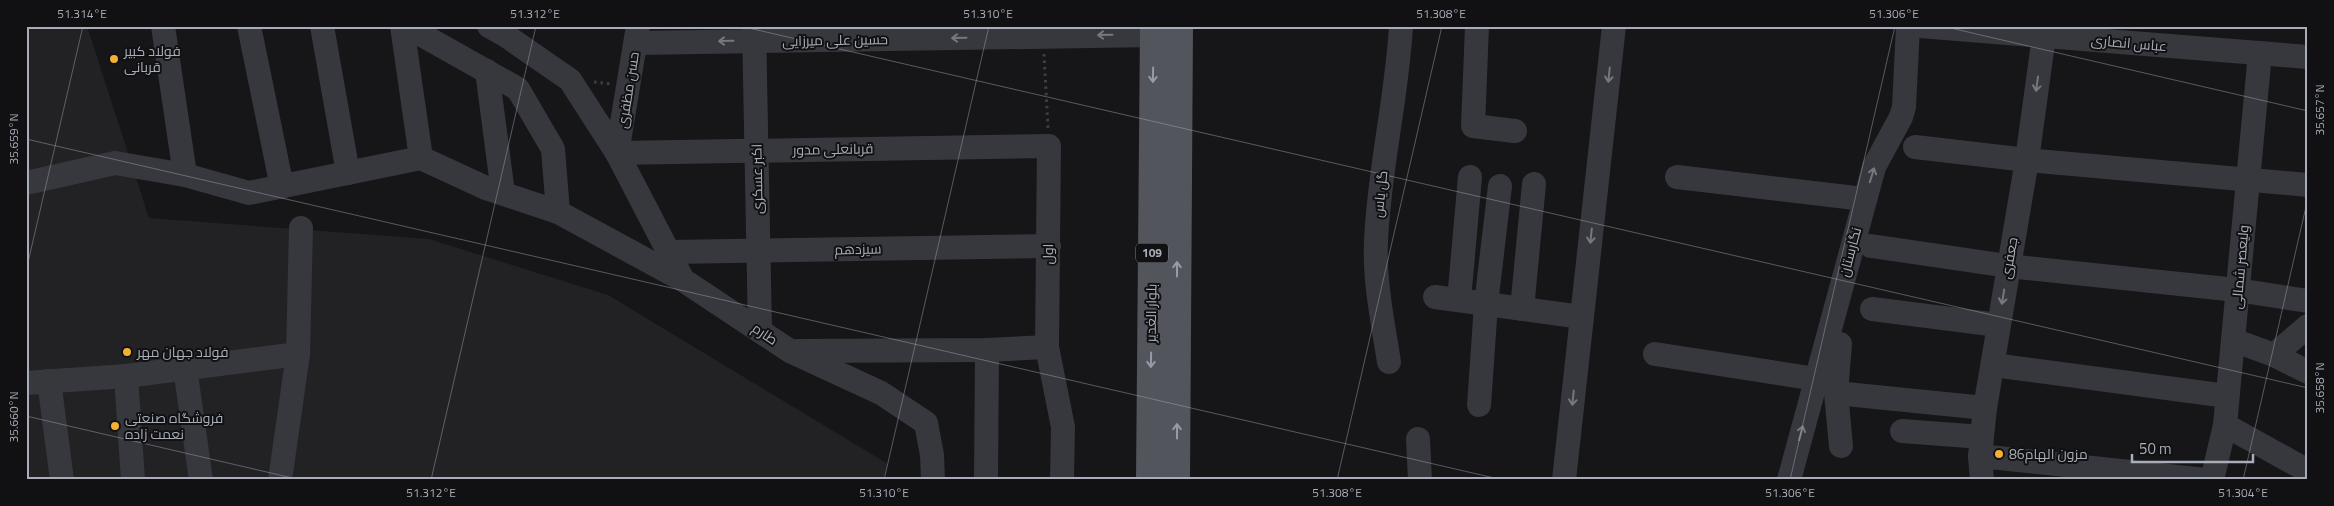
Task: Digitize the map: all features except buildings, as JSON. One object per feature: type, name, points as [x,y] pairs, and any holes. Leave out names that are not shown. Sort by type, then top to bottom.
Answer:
[{"type":"main road","name":"بلوار الغدیر","points":[[1150,480],[1162,29]]},
{"type":"main road","name":"بلوار الغدیر","points":[[1162,29],[1176,480]]},
{"type":"street","points":[[163,26],[185,175]]},
{"type":"street","points":[[249,26],[282,187]]},
{"type":"street","points":[[322,26],[348,173]]},
{"type":"street","points":[[402,26],[421,158]]},
{"type":"street","points":[[406,26],[518,89],[553,149],[558,212]]},
{"type":"street","points":[[489,26],[506,35],[570,80]]},
{"type":"street","name":"گل یاس","points":[[1389,362],[1380,303],[1376,243],[1385,144],[1400,58],[1401,26]]},
{"type":"street","points":[[1477,26],[1473,126],[1515,131]]},
{"type":"street","points":[[1564,480],[1614,26]]},
{"type":"street","name":"نگارستان","points":[[1789,480],[1864,199],[1874,167],[1901,117],[1904,106],[1908,26]]},
{"type":"street","name":"عباس انصاری","points":[[1928,27],[2050,33],[2308,57]]},
{"type":"street","name":"حسین علی میرزایی","points":[[637,34],[1162,29]]},
{"type":"street","name":"جعفری","points":[[1982,480],[1981,447],[1985,408],[2008,266],[2050,33]]},
{"type":"street","name":"حسن مظفری","points":[[618,153],[637,34]]},
{"type":"street","name":"اکبر عسکری","points":[[755,34],[760,331]]},
{"type":"street","name":"ولیعصر شمالی","points":[[2212,480],[2225,425],[2260,53]]},
{"type":"street","points":[[487,71],[503,194]]},
{"type":"street","name":"طارم","points":[[570,80],[618,153],[683,280],[790,351],[880,393],[926,423],[932,455],[933,480]]},
{"type":"street","name":"قربانعلی مدور","points":[[618,153],[1049,146]]},
{"type":"street","name":"اول","points":[[1049,146],[1047,347],[1063,427],[1062,480]]},
{"type":"street","points":[[1915,146],[2027,160],[2248,178],[2308,185]]},
{"type":"street","points":[[26,183],[115,163],[185,175],[249,193],[421,158],[503,194],[558,212],[683,280]]},
{"type":"street","points":[[1459,300],[1470,177]]},
{"type":"street","points":[[1677,177],[1864,199]]},
{"type":"street","points":[[1522,309],[1534,184]]},
{"type":"street","points":[[1479,405],[1486,304],[1500,186]]},
{"type":"street","points":[[280,480],[298,354],[301,228]]},
{"type":"street","name":"سیزدهم","points":[[668,252],[1048,246]]},
{"type":"street","points":[[1871,246],[2008,266],[2237,290],[2308,301]]},
{"type":"street","points":[[1435,297],[1582,317]]},
{"type":"street","points":[[1872,309],[1998,325]]},
{"type":"street","points":[[2274,355],[2308,326]]},
{"type":"street","points":[[2233,340],[2274,355],[2308,372]]},
{"type":"street","points":[[1840,344],[1836,393],[1841,446]]},
{"type":"street","points":[[790,351],[987,350],[1047,347]]},
{"type":"street","points":[[986,480],[987,350]]},
{"type":"street","points":[[62,480],[38,382],[126,376],[298,354]]},
{"type":"street","points":[[1655,354],[1816,379]]},
{"type":"street","points":[[1993,364],[2228,396]]},
{"type":"street","points":[[185,368],[201,480]]},
{"type":"street","points":[[126,376],[133,480]]},
{"type":"street","points":[[1836,393],[1985,408]]},
{"type":"street","points":[[2225,425],[2308,471]]},
{"type":"street","points":[[1902,431],[1981,447],[2206,480]]},
{"type":"street","points":[[1418,439],[1420,480]]},
{"type":"path","points":[[1042,31],[1049,146]]},
{"type":"path","points":[[570,80],[629,86]]},
{"type":"shaded area","points":[[26,26],[87,26],[149,218],[429,239],[608,295],[888,464],[883,480],[26,480]]},
{"type":"place","name":"فولاد کبیر قربانی","points":[[114,59]]},
{"type":"place","name":"فولاد جهان مهر","points":[[127,352]]},
{"type":"place","name":"فروشگاه صنعتی نعمت زاده","points":[[115,426]]},
{"type":"place","name":"مزون الهام86","points":[[1999,454]]}]
